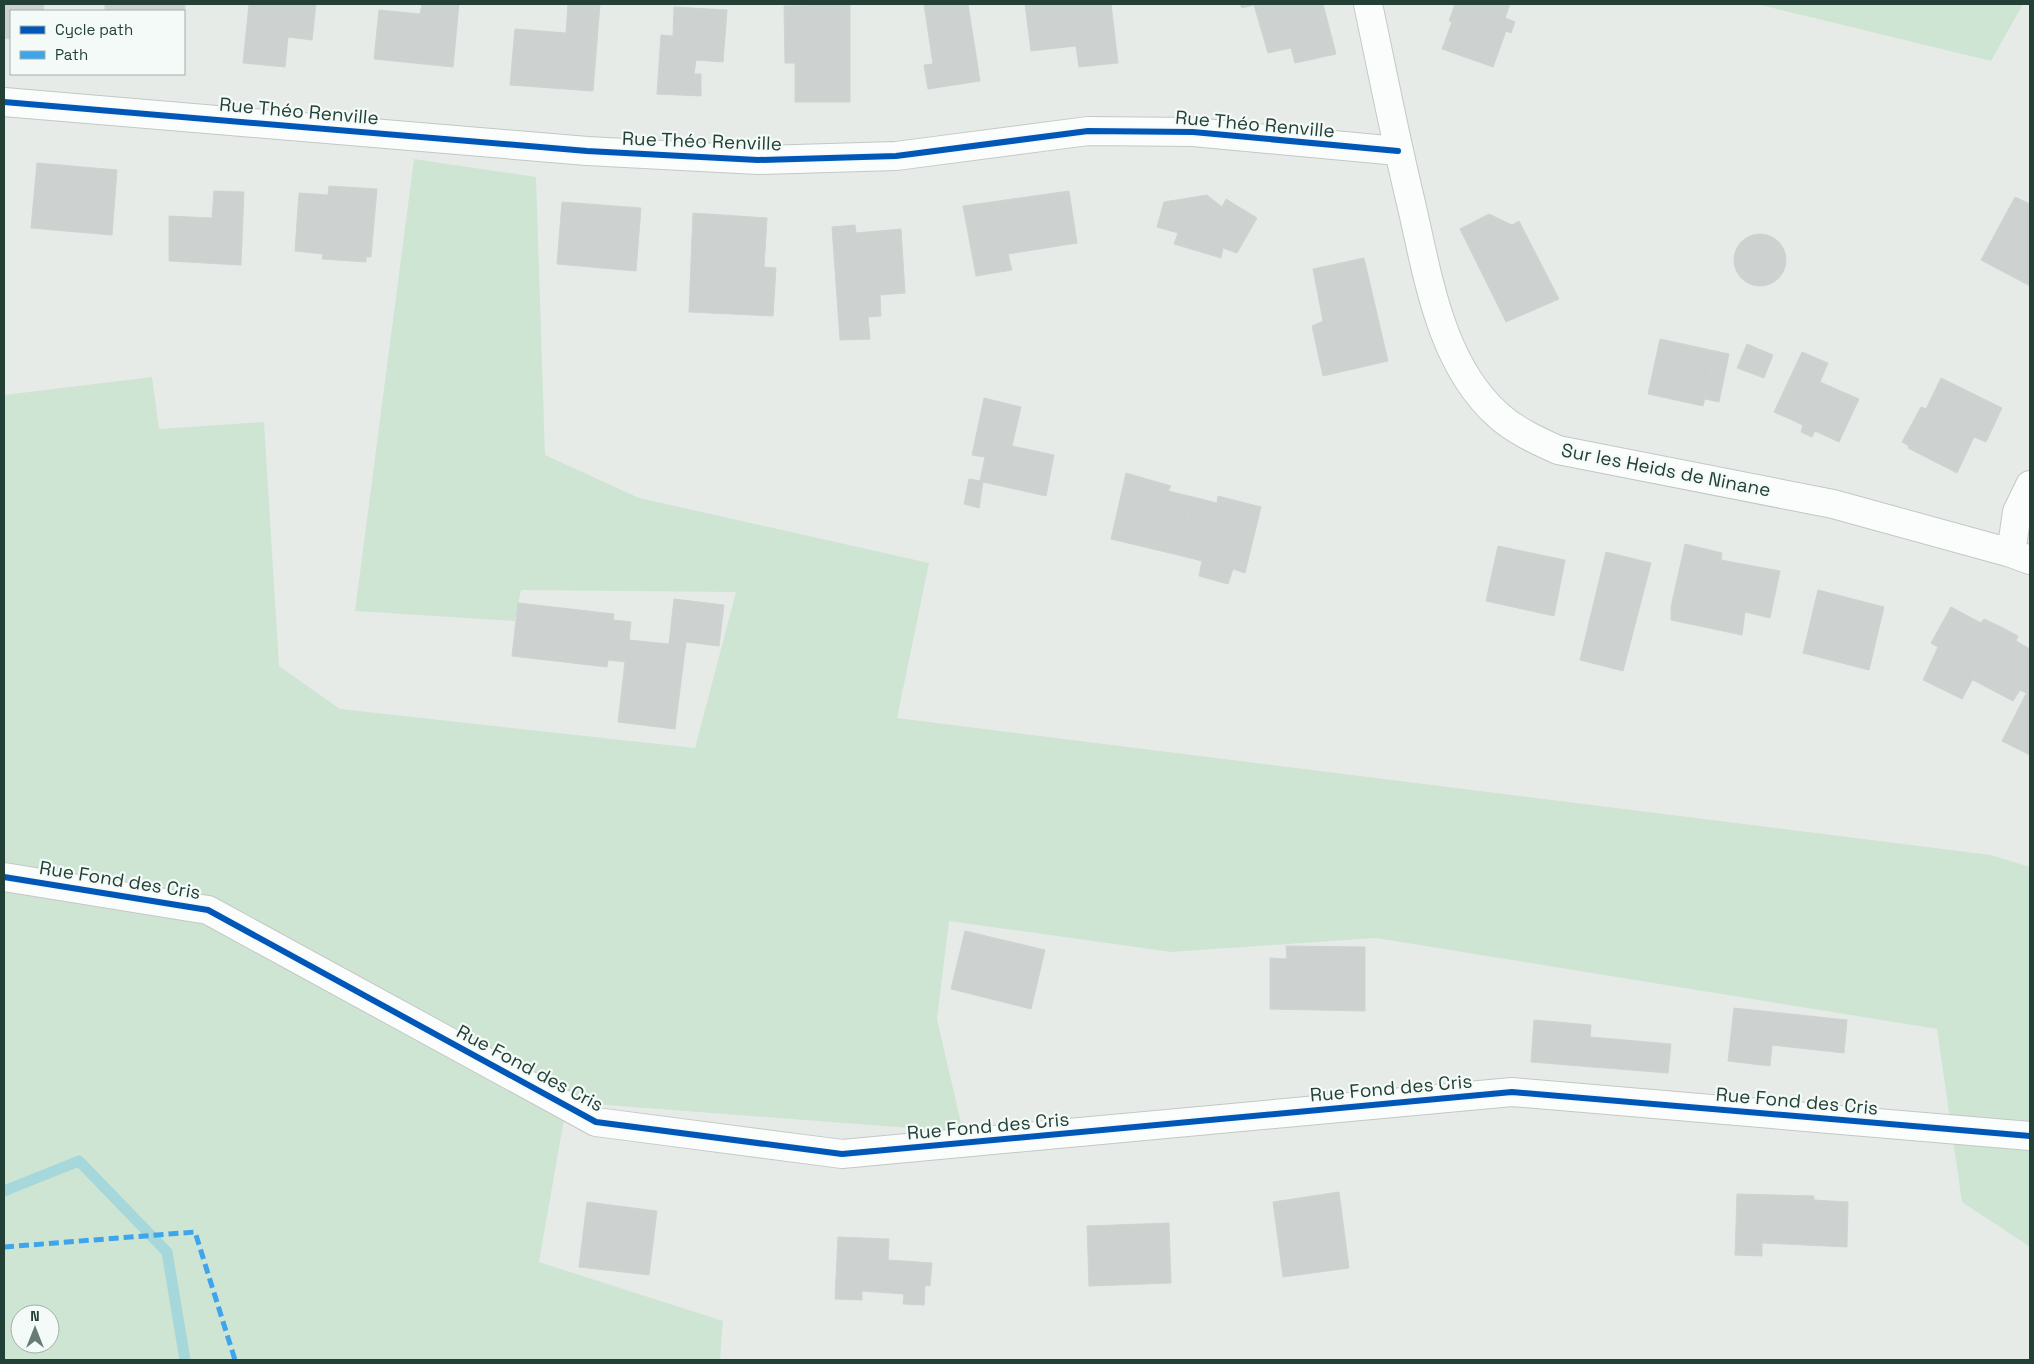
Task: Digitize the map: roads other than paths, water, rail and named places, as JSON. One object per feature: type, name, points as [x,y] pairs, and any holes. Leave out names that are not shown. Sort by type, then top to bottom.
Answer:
[{"type":"street","name":"Sur les Heids de Ninane","points":[[1368,4],[1398,151],[1436,310],[1454,356],[1475,387],[1499,416],[1531,437],[1558,450],[1833,504],[2021,557]]},
{"type":"street","name":"Rue Théo Renville","points":[[4,102],[587,151],[758,160],[896,156],[1088,131],[1194,132],[1398,151]]},
{"type":"street","points":[[2021,557],[2017,512],[2030,485]]},
{"type":"street","name":"Rue Fond des Cris","points":[[4,877],[208,910],[596,1122],[812,1151],[842,1154],[1512,1092],[2030,1136]]},
{"type":"waterway","points":[[4,1191],[79,1161],[167,1252],[185,1360]]}]
